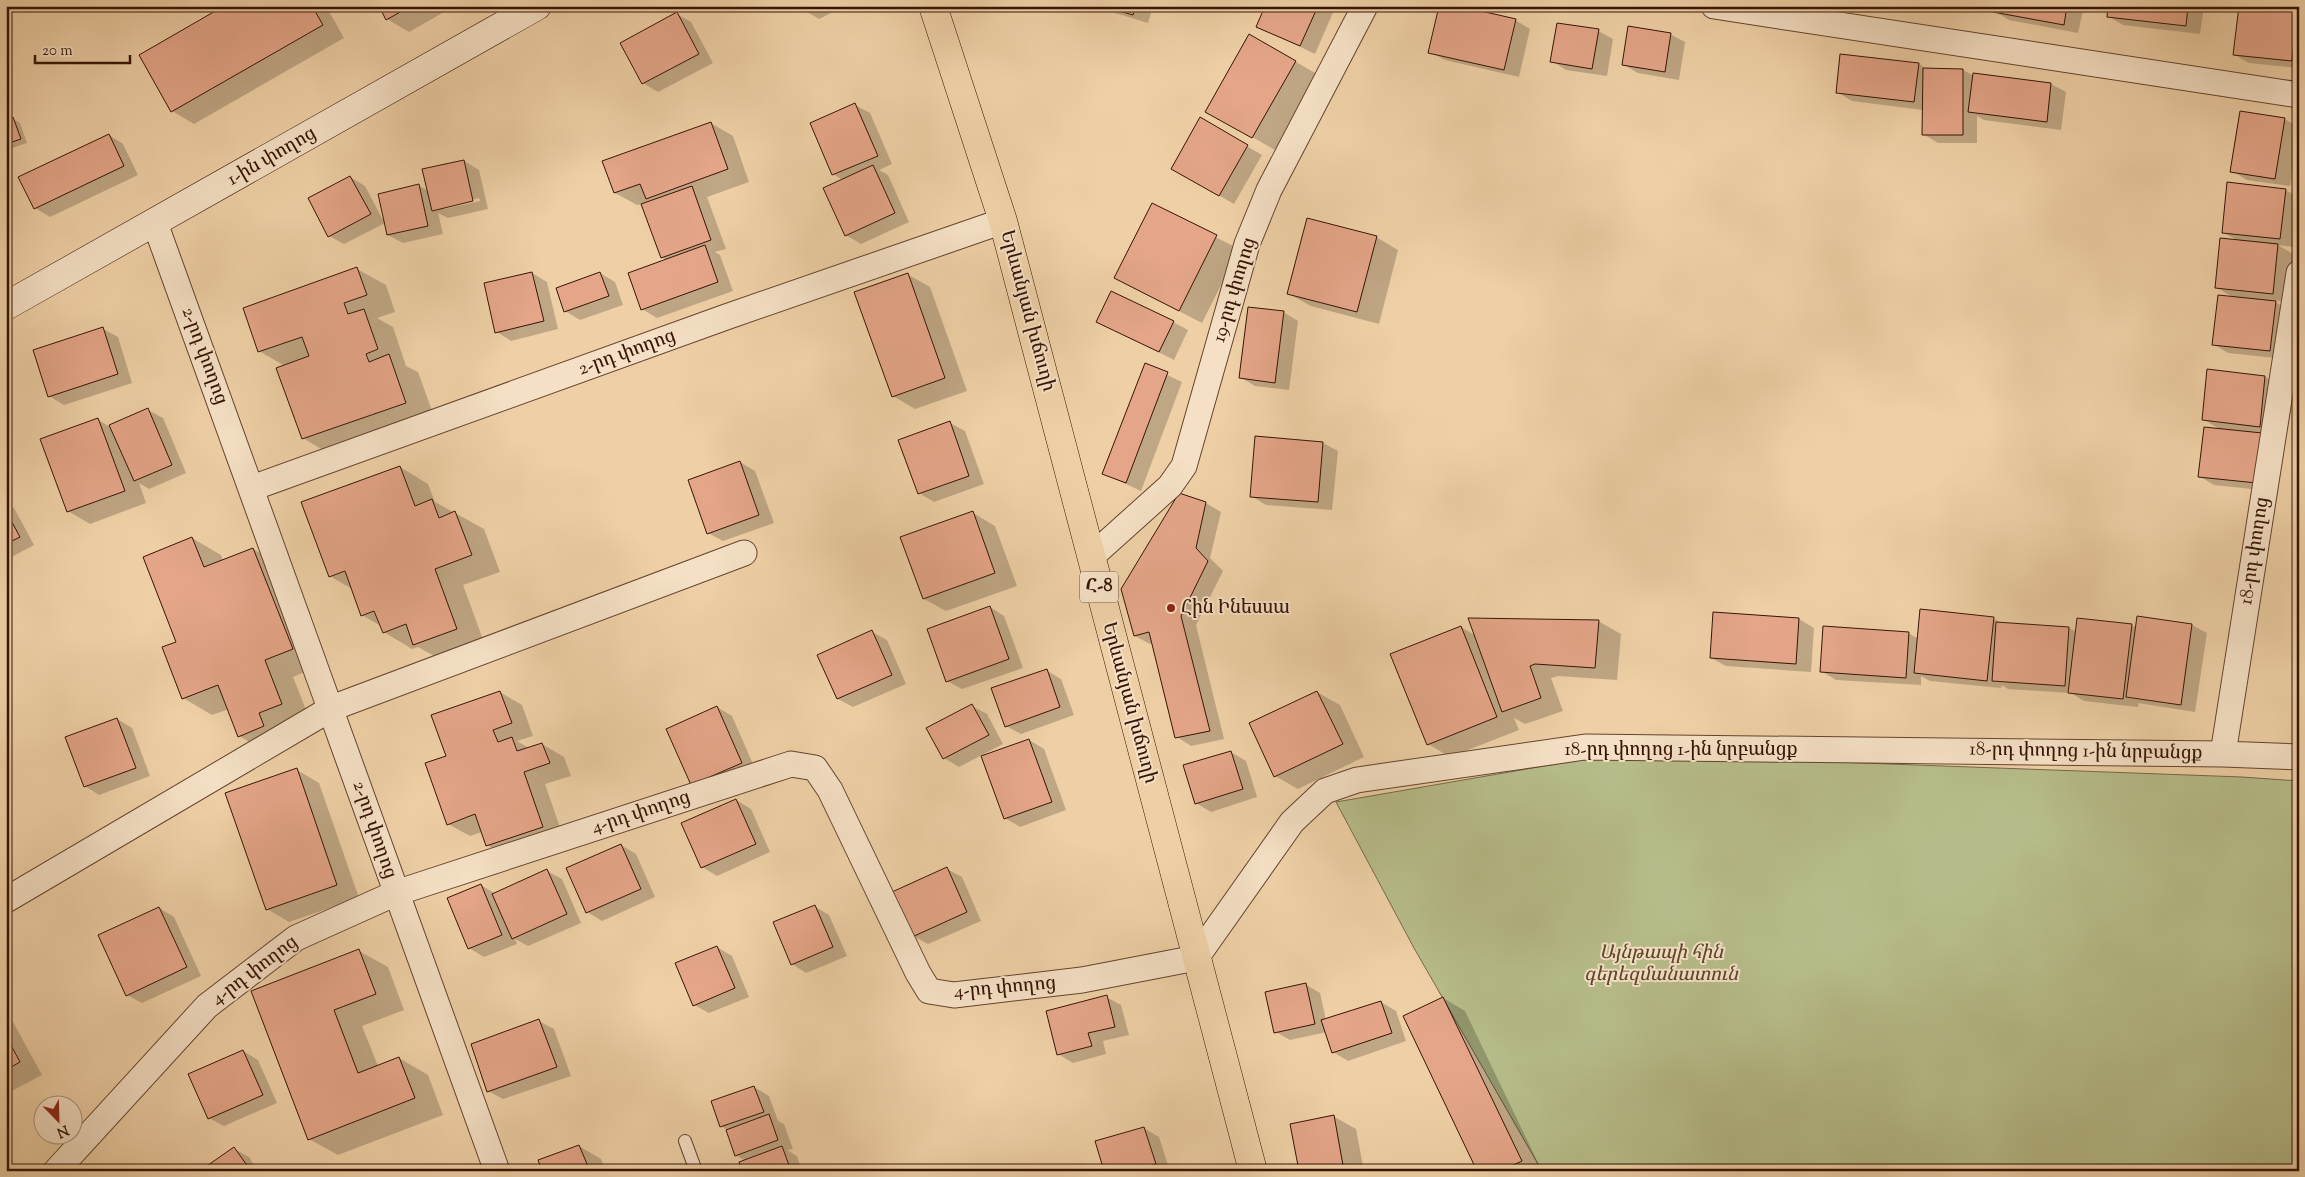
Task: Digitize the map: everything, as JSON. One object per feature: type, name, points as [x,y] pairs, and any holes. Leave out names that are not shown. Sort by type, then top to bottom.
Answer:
[{"type":"main road","name":"1-ին փողոց","points":[[6,306],[537,6]]},
{"type":"main road","name":"Երևանյան խճուղի","points":[[933,6],[1003,221],[1253,1171]]},
{"type":"street","name":"19-րդ փողոց","points":[[1091,557],[1170,486],[1184,466],[1247,244],[1269,190],[1365,6]]},
{"type":"street","points":[[1714,6],[2299,95]]},
{"type":"street","name":"2-րդ փողոց","points":[[252,488],[726,317],[1003,221]]},
{"type":"street","name":"2-րդ փողոց","points":[[155,223],[332,708],[396,893],[497,1171]]},
{"type":"street","name":"18-րդ փողոց","points":[[2223,754],[2299,273]]},
{"type":"street","points":[[6,900],[332,708],[744,554]]},
{"type":"street","name":"18-րդ փողոց 1-ին նրբանցք","points":[[1196,958],[1292,822],[1325,792],[1358,780],[1584,746],[2223,754]]},
{"type":"street","points":[[2223,754],[2299,757]]},
{"type":"street","name":"4-րդ փողոց","points":[[56,1171],[207,1006],[296,938],[396,893],[791,764],[815,768],[830,790],[918,973],[929,990],[954,995],[1082,980],[1196,958]]},
{"type":"lane","points":[[685,1141],[696,1171]]},
{"type":"green space","name":"Այնթապի հին գերեզմանատուն","points":[[1602,756],[1753,759],[2242,777],[2299,781],[2299,1171],[1542,1171],[1414,948],[1336,802]]},
{"type":"building","points":[[224,6],[312,6],[323,25],[171,112],[139,55]]},
{"type":"building","points":[[379,6],[411,6],[386,20]]},
{"type":"building","points":[[1102,6],[1136,6],[1133,15]]},
{"type":"building","points":[[1265,6],[1318,6],[1300,46],[1256,27]]},
{"type":"building","points":[[1439,6],[1459,6],[1516,19],[1504,70],[1428,53]]},
{"type":"building","points":[[1994,6],[2067,6],[2064,25],[1993,12]]},
{"type":"building","points":[[2108,6],[2188,6],[2186,26],[2107,17]]},
{"type":"building","points":[[2239,6],[2297,11],[2292,61],[2233,55]]},
{"type":"building","points":[[677,12],[699,54],[642,84],[620,43]]},
{"type":"building","points":[[1557,23],[1599,29],[1592,69],[1550,62]]},
{"type":"building","points":[[1628,26],[1671,33],[1665,72],[1622,65]]},
{"type":"building","points":[[1249,34],[1296,61],[1252,138],[1205,112]]},
{"type":"building","points":[[1840,54],[1919,63],[1914,102],[1836,93]]},
{"type":"building","points":[[1923,68],[1963,69],[1963,135],[1922,135]]},
{"type":"building","points":[[1973,73],[2051,83],[2047,122],[1968,112]]},
{"type":"building","points":[[855,103],[878,156],[832,175],[810,123]]},
{"type":"building","points":[[2240,111],[2285,118],[2275,179],[2230,172]]},
{"type":"building","points":[[13,117],[21,139],[6,144],[6,120]]},
{"type":"building","points":[[1200,117],[1248,145],[1219,196],[1171,169]]},
{"type":"building","points":[[711,122],[728,169],[646,199],[640,184],[614,193],[602,161]]},
{"type":"building","points":[[109,134],[124,166],[34,209],[18,177]]},
{"type":"building","points":[[464,160],[473,201],[432,211],[422,169]]},
{"type":"building","points":[[873,165],[895,213],[845,236],[823,188]]},
{"type":"building","points":[[350,176],[371,214],[328,237],[308,198]]},
{"type":"building","points":[[2227,182],[2286,189],[2280,239],[2222,233]]},
{"type":"building","points":[[419,184],[428,226],[387,235],[378,194]]},
{"type":"building","points":[[692,186],[711,240],[661,258],[641,204]]},
{"type":"building","points":[[1152,203],[1217,235],[1179,311],[1114,278]]},
{"type":"building","points":[[1307,218],[1377,236],[1357,312],[1287,294]]},
{"type":"building","points":[[2220,238],[2278,244],[2273,294],[2215,288]]},
{"type":"building","points":[[705,245],[718,282],[641,310],[628,273]]},
{"type":"building","points":[[357,267],[367,295],[344,303],[348,314],[364,309],[378,349],[366,354],[369,362],[389,354],[406,403],[302,439],[276,368],[309,356],[302,337],[258,352],[243,308]]},
{"type":"building","points":[[532,272],[544,321],[495,333],[484,283]]},
{"type":"building","points":[[600,272],[609,296],[564,312],[556,288]]},
{"type":"building","points":[[908,273],[945,378],[892,397],[854,292]]},
{"type":"building","points":[[1111,291],[1174,321],[1159,352],[1096,322]]},
{"type":"building","points":[[2218,295],[2276,301],[2270,351],[2212,345]]},
{"type":"building","points":[[1248,307],[1284,311],[1275,383],[1239,378]]},
{"type":"building","points":[[103,327],[118,374],[48,397],[33,350]]},
{"type":"building","points":[[1145,363],[1168,372],[1126,483],[1102,474]]},
{"type":"building","points":[[2207,369],[2265,376],[2260,427],[2202,420]]},
{"type":"building","points":[[148,408],[172,465],[134,481],[109,425]]},
{"type":"building","points":[[98,418],[125,491],[67,512],[40,439]]},
{"type":"building","points":[[950,421],[969,476],[918,494],[898,440]]},
{"type":"building","points":[[2204,427],[2262,433],[2257,483],[2198,477]]},
{"type":"building","points":[[1255,436],[1323,442],[1318,502],[1250,497]]},
{"type":"building","points":[[740,461],[759,515],[707,534],[688,480]]},
{"type":"building","points":[[400,466],[415,506],[432,499],[439,518],[455,511],[472,555],[435,569],[457,629],[413,645],[406,624],[383,633],[374,611],[361,616],[345,571],[329,577],[301,502]]},
{"type":"building","points":[[1179,493],[1206,502],[1196,548],[1208,561],[1181,616],[1210,731],[1175,738],[1149,632],[1134,636],[1121,589]]},
{"type":"building","points":[[6,511],[20,537],[6,544]]},
{"type":"building","points":[[973,511],[995,573],[923,599],[900,537]]},
{"type":"building","points":[[192,537],[204,567],[253,548],[293,649],[265,660],[282,704],[259,713],[264,726],[238,737],[218,685],[182,699],[162,647],[176,642],[143,557]]},
{"type":"building","points":[[990,606],[1009,659],[946,682],[927,629]]},
{"type":"building","points":[[1920,609],[1994,617],[1987,681],[1914,673]]},
{"type":"building","points":[[1713,612],[1799,618],[1796,664],[1710,658]]},
{"type":"building","points":[[2137,616],[2192,624],[2181,705],[2126,697]]},
{"type":"building","points":[[1468,618],[1599,620],[1595,668],[1535,664],[1530,666],[1541,698],[1502,712]]},
{"type":"building","points":[[2077,618],[2132,624],[2123,699],[2068,693]]},
{"type":"building","points":[[1996,622],[2069,627],[2065,686],[1992,681]]},
{"type":"building","points":[[1461,626],[1497,717],[1427,745],[1390,654]]},
{"type":"building","points":[[1823,626],[1909,632],[1906,678],[1820,672]]},
{"type":"building","points":[[872,630],[892,675],[837,699],[817,655]]},
{"type":"building","points":[[1047,669],[1060,707],[1005,727],[991,688]]},
{"type":"building","points":[[500,691],[512,723],[493,730],[498,742],[512,737],[517,751],[542,743],[550,763],[524,772],[543,827],[486,846],[475,814],[447,825],[425,763],[446,756],[431,715]]},
{"type":"building","points":[[1317,691],[1343,744],[1274,777],[1249,723]]},
{"type":"building","points":[[2299,698],[2299,717],[2296,716]]},
{"type":"building","points":[[972,704],[989,735],[943,759],[926,728]]},
{"type":"building","points":[[717,706],[742,763],[691,785],[666,729]]},
{"type":"building","points":[[117,718],[136,768],[84,787],[65,737]]},
{"type":"building","points":[[1029,739],[1052,802],[1004,819],[981,756]]},
{"type":"building","points":[[1231,751],[1243,789],[1195,804],[1183,765]]},
{"type":"building","points":[[297,768],[337,885],[266,910],[225,793]]},
{"type":"building","points":[[736,799],[756,844],[701,868],[681,823]]},
{"type":"building","points":[[621,844],[641,889],[586,913],[566,868]]},
{"type":"building","points":[[947,867],[967,912],[912,937],[892,892]]},
{"type":"building","points":[[547,869],[567,914],[512,939],[492,894]]},
{"type":"building","points":[[481,884],[502,935],[468,949],[447,898]]},
{"type":"building","points":[[815,905],[833,947],[791,965],[773,922]]},
{"type":"building","points":[[159,907],[187,967],[126,996],[98,935]]},
{"type":"building","points":[[717,946],[735,988],[693,1006],[675,963]]},
{"type":"building","points":[[359,949],[376,994],[334,1010],[358,1073],[399,1057],[415,1098],[308,1140],[251,991]]},
{"type":"building","points":[[1306,983],[1315,1024],[1274,1033],[1265,992]]},
{"type":"building","points":[[1107,995],[1115,1027],[1088,1033],[1092,1046],[1057,1055],[1046,1011]]},
{"type":"building","points":[[1443,997],[1522,1161],[1500,1171],[1477,1171],[1403,1016]]},
{"type":"building","points":[[1381,1001],[1392,1033],[1332,1053],[1321,1020]]},
{"type":"building","points":[[539,1019],[557,1067],[487,1092],[471,1044]]},
{"type":"building","points":[[6,1036],[20,1062],[6,1070]]},
{"type":"building","points":[[243,1050],[263,1095],[208,1119],[188,1074]]},
{"type":"building","points":[[754,1086],[764,1112],[720,1127],[711,1101]]},
{"type":"building","points":[[769,1114],[778,1140],[735,1156],[726,1130]]},
{"type":"building","points":[[1334,1115],[1344,1171],[1299,1171],[1290,1124]]},
{"type":"building","points":[[1144,1127],[1156,1164],[1135,1171],[1104,1171],[1095,1141]]},
{"type":"building","points":[[579,1145],[590,1171],[542,1171],[538,1160]]},
{"type":"building","points":[[782,1146],[791,1171],[742,1171],[739,1162]]},
{"type":"building","points":[[234,1147],[251,1171],[201,1170]]},
{"type":"place","name":"Հին Ինեսսա","points":[[1171,608]]}]
